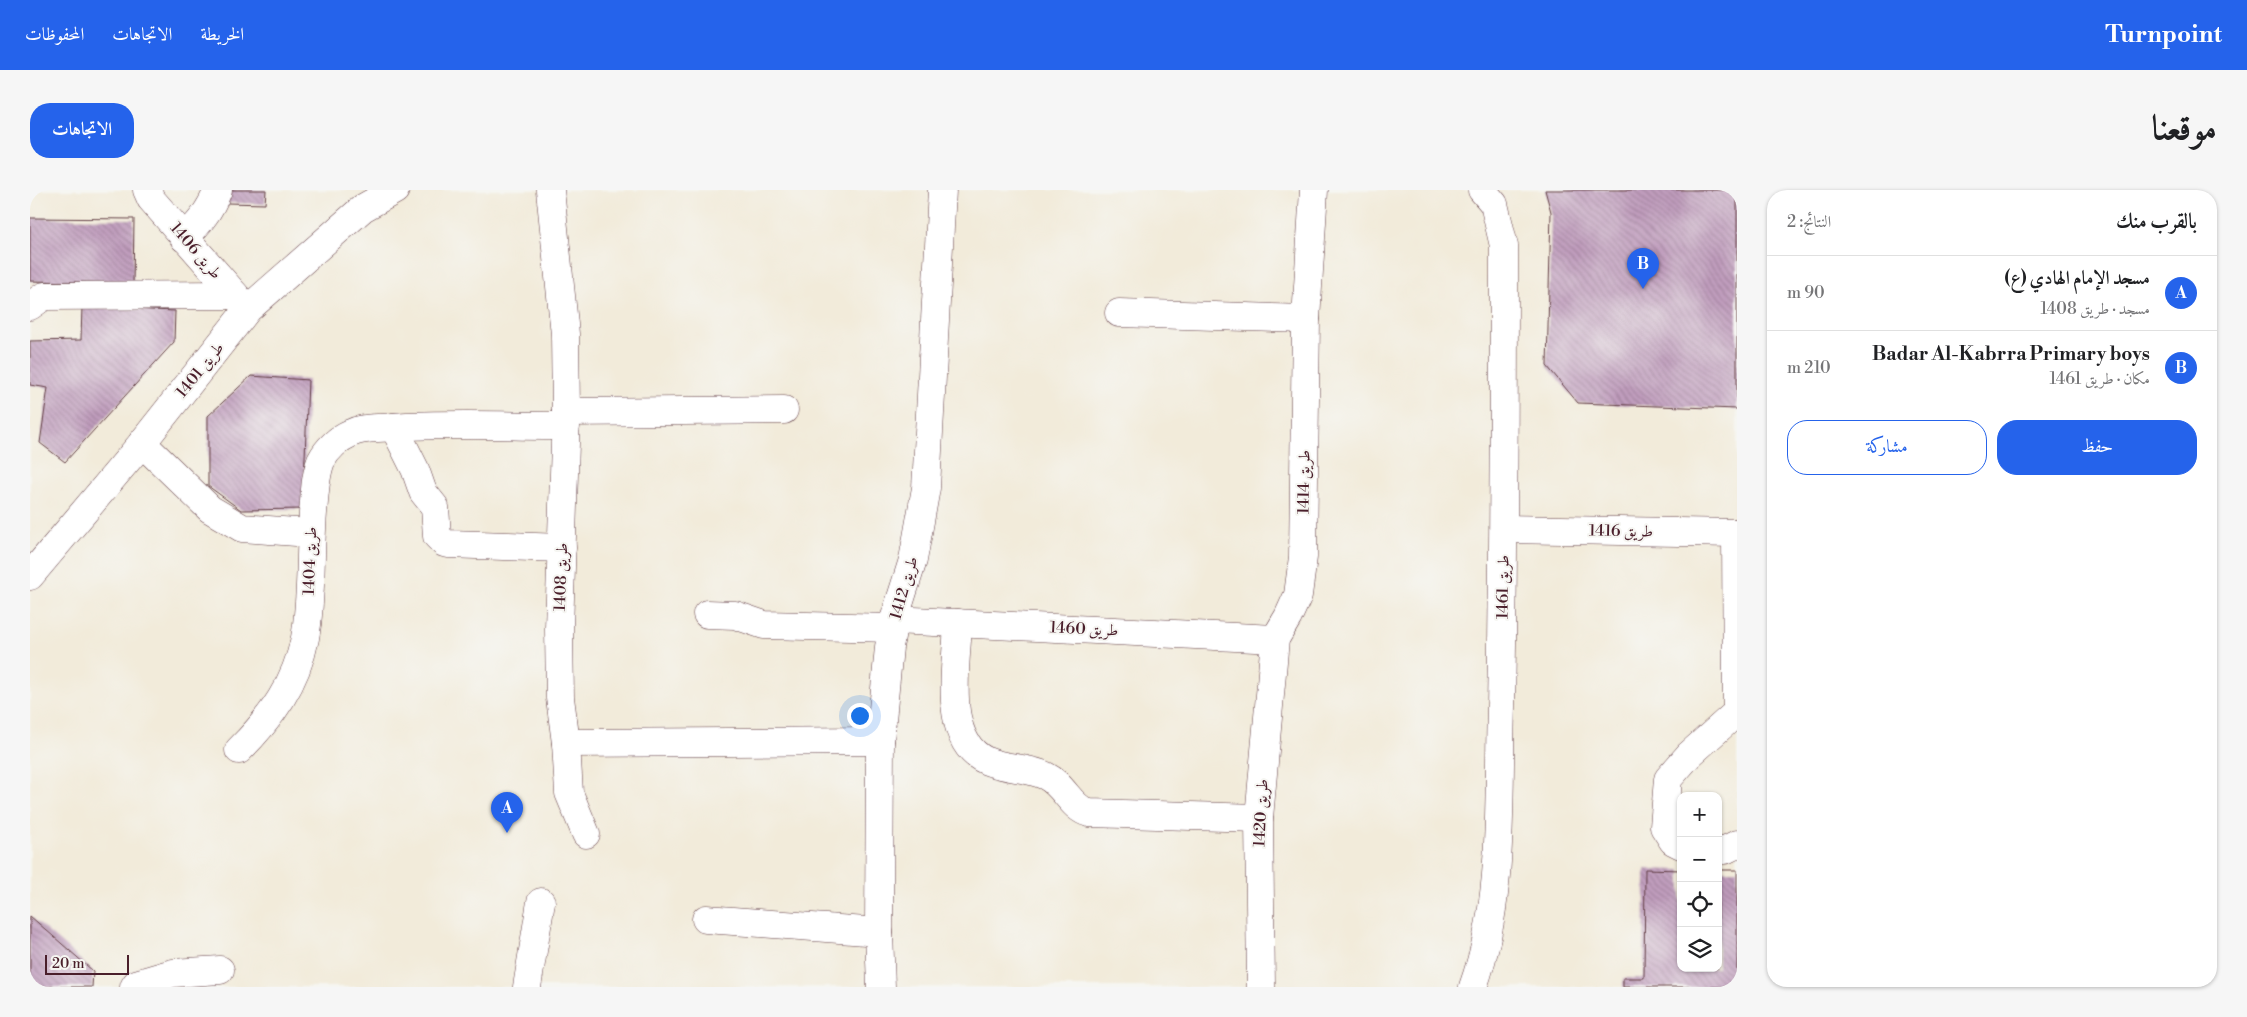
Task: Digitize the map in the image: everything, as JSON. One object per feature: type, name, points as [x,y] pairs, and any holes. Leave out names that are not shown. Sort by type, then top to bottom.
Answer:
[{"type":"street","name":"طريق 1406","points":[[148,190],[151,199],[241,302]]},
{"type":"street","points":[[184,238],[199,224],[211,207],[218,190]]},
{"type":"street","name":"طريق 1408","points":[[550,190],[565,334],[566,419],[559,629],[560,698],[566,742],[569,793],[586,834]]},
{"type":"street","name":"طريق 1412","points":[[881,987],[879,932],[880,741],[893,624],[913,560],[926,488],[942,190]]},
{"type":"street","name":"طريق 1414","points":[[1275,639],[1288,618],[1298,595],[1303,557],[1306,319],[1314,190]]},
{"type":"street","name":"طريق 1461","points":[[1473,987],[1480,968],[1496,889],[1504,528],[1504,246],[1494,204],[1482,190]]},
{"type":"street","name":"طريق 1401","points":[[30,576],[142,442],[241,302],[363,208],[392,191]]},
{"type":"street","points":[[30,306],[44,296],[241,302]]},
{"type":"street","points":[[1119,313],[1306,319]]},
{"type":"street","points":[[566,419],[784,410]]},
{"type":"street","name":"طريق 1404","points":[[238,750],[262,727],[282,700],[296,670],[305,638],[310,533],[317,472],[330,448],[352,432],[365,429],[566,419]]},
{"type":"street","points":[[405,426],[415,469],[423,492],[435,507],[437,536],[444,543],[562,548]]},
{"type":"street","points":[[142,442],[210,509],[242,528],[310,533]]},
{"type":"street","name":"طريق 1416","points":[[1504,528],[1736,533]]},
{"type":"street","points":[[1677,843],[1664,827],[1668,779],[1689,755],[1737,711],[1736,533]]},
{"type":"street","name":"طريق 1460","points":[[707,614],[735,615],[764,625],[958,623],[1275,639]]},
{"type":"street","points":[[958,623],[956,709],[960,734],[967,744],[986,760],[1046,776],[1060,785],[1081,810],[1089,813],[1259,818]]},
{"type":"street","name":"طريق 1420","points":[[1260,987],[1259,818],[1275,639]]},
{"type":"street","points":[[566,742],[880,741]]},
{"type":"street","points":[[1722,850],[1737,844]]},
{"type":"street","points":[[527,987],[541,902]]},
{"type":"street","points":[[706,919],[879,932]]},
{"type":"street","points":[[134,987],[136,984],[173,973],[220,970]]},
{"type":"building","points":[[228,190],[266,190],[265,204],[227,203]]},
{"type":"building","points":[[1545,190],[1737,190],[1737,409],[1578,403],[1547,366],[1551,212]]},
{"type":"building","points":[[30,218],[134,219],[133,283],[30,281]]},
{"type":"building","points":[[82,307],[175,311],[174,342],[65,462],[40,443],[48,388],[30,385],[30,341],[81,340]]},
{"type":"building","points":[[251,376],[308,380],[303,509],[241,510],[208,486],[208,416]]},
{"type":"building","points":[[1645,869],[1677,870],[1677,972],[1722,972],[1722,870],[1737,870],[1737,987],[1623,987],[1623,978],[1644,978]]},
{"type":"building","points":[[30,916],[93,971],[92,987],[30,987]]},
{"type":"place","name":"Badar Al-Kabrra Primary boys","points":[[1643,289]]},
{"type":"place","name":"مسجد الإمام الهادي (ع)","points":[[507,833]]}]
